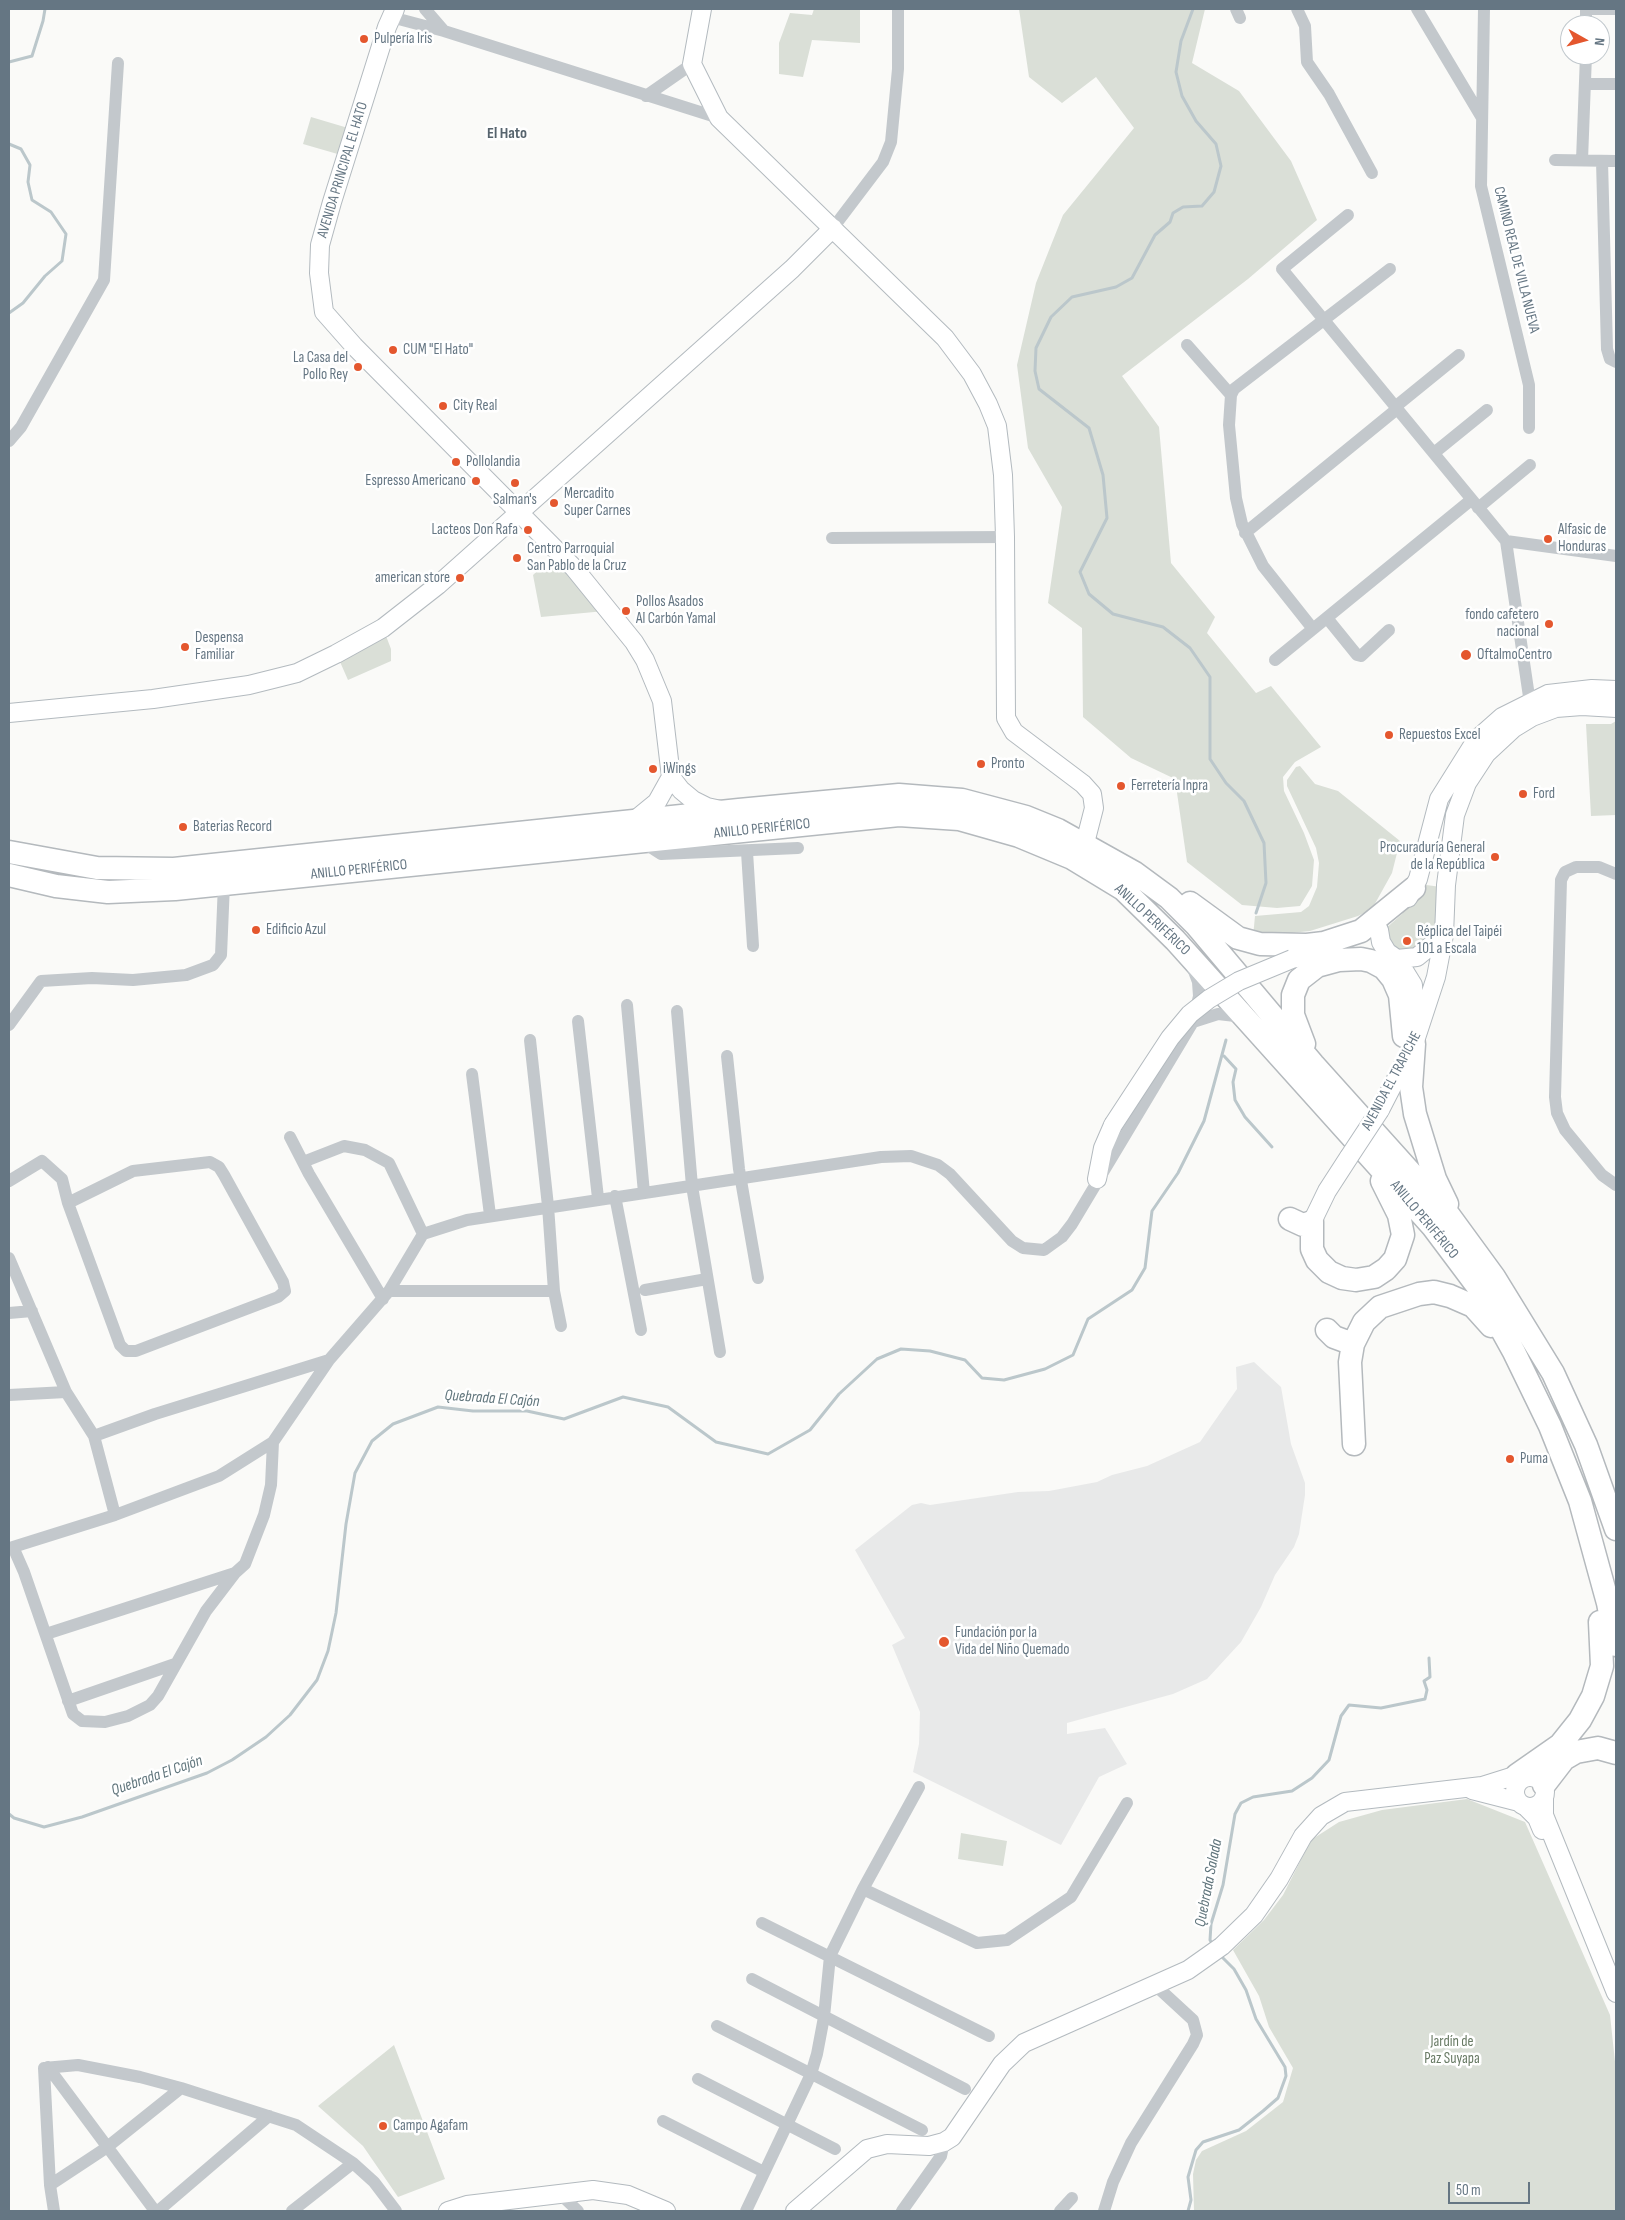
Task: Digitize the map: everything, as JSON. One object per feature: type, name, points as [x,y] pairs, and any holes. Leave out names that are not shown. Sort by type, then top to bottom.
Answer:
[{"type":"highway","name":"ANILLO PERIFÉRICO","points":[[9,875],[56,886],[108,892],[224,884],[638,831],[739,810],[899,795],[962,800],[1026,817],[1092,848],[1135,872],[1154,886],[1196,925],[1313,1064],[1458,1227],[1494,1277],[1553,1373],[1586,1445],[1614,1517]]},
{"type":"highway","name":"ANILLO PERIFÉRICO","points":[[9,852],[96,868],[174,869],[638,831],[899,815],[959,819],[1019,836],[1072,858],[1123,889],[1187,952],[1245,1017],[1360,1157],[1433,1227],[1478,1287],[1514,1352],[1554,1434],[1580,1501],[1616,1645]]},
{"type":"highway","points":[[1092,848],[1129,857],[1238,938],[1260,944],[1316,944],[1361,931],[1416,883]]},
{"type":"highway","points":[[1313,1064],[1293,1015],[1293,995],[1299,980],[1317,966],[1339,960],[1361,959],[1384,968],[1393,979],[1400,995],[1409,1040],[1411,1087],[1415,1114],[1435,1179],[1458,1227]]},
{"type":"highway","points":[[1301,1220],[1317,1260],[1328,1272],[1342,1278],[1356,1280],[1374,1276],[1386,1269],[1400,1248],[1402,1225],[1360,1157]]},
{"type":"highway","points":[[1354,1444],[1350,1362],[1353,1344],[1364,1322],[1380,1307],[1418,1294],[1434,1292],[1450,1296],[1473,1306],[1514,1352]]},
{"type":"highway","points":[[1327,1330],[1334,1337],[1353,1344]]},
{"type":"highway","points":[[1528,1783],[1580,1720],[1593,1696],[1599,1679],[1602,1656],[1596,1561]]},
{"type":"highway","points":[[1528,1783],[1559,1765],[1576,1752],[1598,1748],[1616,1754]]},
{"type":"street","points":[[425,9],[444,31]]},
{"type":"street","points":[[702,9],[692,64],[719,118],[945,338],[972,374],[997,426],[1005,537],[1006,718],[1014,732],[1084,784],[1092,794],[1094,808],[1092,848]]},
{"type":"street","points":[[9,713],[161,698],[236,688],[292,675],[336,654],[383,628],[434,588],[792,269],[833,228],[883,162],[891,142],[898,70],[898,9]]},
{"type":"street","points":[[1297,9],[1306,26],[1307,62],[1329,94],[1372,173]]},
{"type":"street","points":[[1417,9],[1482,118]]},
{"type":"street","name":"CAMINO REAL DE VILLA NUEVA","points":[[1484,9],[1481,186],[1529,385],[1529,428]]},
{"type":"street","points":[[1586,9],[1616,9]]},
{"type":"street","points":[[393,13],[719,118]]},
{"type":"street","name":"AVENIDA PRINCIPAL EL HATO","points":[[393,13],[334,193],[320,245],[319,273],[324,312],[354,346],[574,568],[634,642],[645,660],[662,701],[671,777]]},
{"type":"street","points":[[9,441],[21,427],[104,280],[118,64]]},
{"type":"street","points":[[646,96],[692,64]]},
{"type":"street","points":[[1582,160],[1586,65]]},
{"type":"street","points":[[1586,84],[1616,84]]},
{"type":"street","points":[[1555,160],[1616,161]]},
{"type":"street","points":[[1602,161],[1607,349],[1610,359],[1616,362]]},
{"type":"street","points":[[1348,215],[1282,269],[1506,541],[1531,709]]},
{"type":"street","points":[[1313,629],[1263,566],[1245,533],[1236,498],[1230,425],[1231,395],[1234,389],[1390,270]]},
{"type":"street","points":[[1187,346],[1231,395]]},
{"type":"street","points":[[1245,533],[1459,355]]},
{"type":"street","points":[[1434,453],[1487,410]]},
{"type":"street","points":[[1275,660],[1475,504],[1530,465]]},
{"type":"street","points":[[832,538],[1005,537]]},
{"type":"street","points":[[1506,541],[1616,556]]},
{"type":"street","points":[[1327,618],[1357,655],[1361,656],[1389,630]]},
{"type":"street","name":"AVENIDA EL TRAPICHE","points":[[1301,1220],[1326,1191],[1360,1157],[1436,977],[1444,935],[1446,884],[1455,815],[1467,783],[1486,754],[1548,694],[1569,690],[1616,690]]},
{"type":"street","name":"AVENIDA EL TRAPICHE","points":[[1097,1179],[1103,1148],[1112,1125],[1170,1038],[1190,1014],[1209,999],[1239,981],[1292,959],[1333,952],[1358,942],[1379,930],[1404,906],[1416,883],[1439,799],[1454,772],[1476,740],[1502,717],[1531,709],[1582,706],[1616,708]]},
{"type":"street","points":[[739,810],[715,808],[693,800],[681,790],[671,777],[638,831],[661,854],[746,852],[798,848]]},
{"type":"street","points":[[746,852],[753,946]]},
{"type":"street","points":[[1616,874],[1599,867],[1576,867],[1565,872],[1561,880],[1554,1098],[1556,1113],[1564,1130],[1602,1175],[1616,1185]]},
{"type":"street","points":[[1416,883],[1432,879],[1446,884]]},
{"type":"street","points":[[9,1025],[41,981],[92,978],[133,980],[186,975],[213,966],[221,955],[224,884]]},
{"type":"street","points":[[1379,930],[1381,942],[1387,952],[1398,960],[1413,985],[1415,996],[1409,1040]]},
{"type":"street","points":[[1398,960],[1417,957],[1444,935]]},
{"type":"street","points":[[273,1442],[271,1486],[264,1515],[250,1554],[245,1564],[234,1573],[206,1611],[158,1696],[150,1705],[128,1716],[105,1722],[82,1721],[73,1714],[46,1634],[11,1547],[114,1515],[219,1476],[273,1442],[290,1414],[329,1360],[386,1295],[423,1234],[490,1215],[881,1157],[911,1156],[932,1162],[950,1174],[1012,1241],[1023,1248],[1044,1250],[1062,1237],[1193,1022],[1199,996],[1198,982],[1187,952]]},
{"type":"street","points":[[627,1005],[644,1193]]},
{"type":"street","points":[[677,1011],[692,1186],[720,1352]]},
{"type":"street","points":[[1193,1022],[1218,1014],[1245,1017]]},
{"type":"street","points":[[578,1022],[598,1198]]},
{"type":"street","points":[[530,1040],[548,1206],[554,1291],[561,1326]]},
{"type":"street","points":[[727,1056],[740,1178],[758,1278]]},
{"type":"street","points":[[472,1074],[490,1215]]},
{"type":"street","points":[[290,1137],[386,1295]]},
{"type":"street","points":[[304,1162],[344,1146],[365,1150],[389,1163],[423,1234]]},
{"type":"street","points":[[9,1181],[42,1161],[62,1179],[68,1203],[120,1345],[126,1351],[136,1350],[278,1297],[285,1291],[284,1282],[224,1175],[219,1167],[210,1162],[133,1171],[68,1203]]},
{"type":"street","points":[[615,1196],[641,1330]]},
{"type":"street","points":[[9,1258],[66,1392],[94,1436],[114,1515]]},
{"type":"street","points":[[645,1290],[707,1279]]},
{"type":"street","points":[[386,1295],[554,1291]]},
{"type":"street","points":[[9,1313],[32,1311]]},
{"type":"street","points":[[94,1436],[155,1414],[329,1360]]},
{"type":"street","points":[[9,1395],[66,1392]]},
{"type":"street","points":[[46,1634],[234,1573]]},
{"type":"street","points":[[68,1701],[175,1664]]},
{"type":"street","points":[[795,2211],[867,2148],[886,2144],[928,2146],[944,2142],[959,2129],[1002,2064],[1016,2048],[1024,2043],[1188,1970],[1222,1946],[1254,1915],[1279,1880],[1303,1836],[1321,1816],[1345,1802],[1464,1788],[1528,1783]]},
{"type":"street","points":[[1528,1783],[1517,1785],[1515,1791],[1516,1802],[1537,1818],[1592,1948],[1601,1953]]},
{"type":"street","points":[[1464,1788],[1536,1806],[1528,1783]]},
{"type":"street","points":[[1528,1783],[1544,1815],[1616,1993]]},
{"type":"street","points":[[746,2211],[811,2074],[818,2054],[830,1956],[862,1888],[919,1788]]},
{"type":"street","points":[[862,1888],[977,1943],[1007,1940],[1071,1897],[1127,1803]]},
{"type":"street","points":[[762,1922],[989,2036]]},
{"type":"street","points":[[752,1979],[965,2089]]},
{"type":"street","points":[[1104,2211],[1113,2182],[1132,2143],[1193,2044],[1196,2035],[1193,2020],[1156,1985]]},
{"type":"street","points":[[716,2026],[922,2130]]},
{"type":"street","points":[[54,2211],[50,2186],[44,2068],[78,2065],[140,2077],[181,2088],[296,2125],[353,2163],[374,2182],[396,2211]]},
{"type":"street","points":[[48,2067],[106,2148],[157,2211],[269,2116]]},
{"type":"street","points":[[698,2079],[835,2149]]},
{"type":"street","points":[[50,2186],[106,2148],[181,2088]]},
{"type":"street","points":[[663,2121],[764,2172]]},
{"type":"street","points":[[902,2211],[941,2156],[944,2142]]},
{"type":"street","points":[[292,2211],[353,2163]]},
{"type":"street","points":[[448,2211],[559,2193],[593,2190],[628,2195],[666,2211]]},
{"type":"street","points":[[559,2193],[578,2211]]},
{"type":"street","points":[[1060,2211],[1072,2198]]},
{"type":"shaded area","points":[[1254,1362],[1281,1387],[1291,1444],[1305,1483],[1305,1495],[1299,1534],[1294,1547],[1275,1575],[1261,1607],[1241,1642],[1207,1679],[1173,1694],[1067,1723],[1067,1734],[1105,1728],[1127,1764],[1099,1777],[1061,1845],[913,1772],[919,1744],[920,1712],[892,1645],[905,1638],[855,1550],[912,1505],[921,1503],[930,1505],[1018,1492],[1049,1491],[1097,1482],[1112,1475],[1147,1466],[1200,1442],[1237,1389],[1236,1367]]},
{"type":"green space","points":[[814,9],[860,9],[860,43],[812,40],[803,77],[779,74],[779,43],[790,13],[812,15]]},
{"type":"green space","points":[[1019,9],[1205,9],[1192,63],[1239,91],[1291,161],[1317,220],[1248,279],[1122,376],[1159,427],[1171,563],[1215,617],[1207,633],[1256,693],[1271,686],[1321,747],[1295,762],[1283,777],[1284,791],[1304,833],[1314,860],[1312,886],[1300,906],[1277,908],[1242,905],[1187,862],[1175,779],[1131,758],[1083,717],[1082,628],[1048,603],[1062,507],[1028,448],[1017,365],[1036,283],[1063,215],[1134,128],[1096,77],[1062,103],[1029,77]]},
{"type":"green space","points":[[311,117],[348,128],[341,155],[303,144]]},
{"type":"green space","points":[[557,552],[605,611],[541,617],[533,575]]},
{"type":"green space","points":[[383,628],[391,649],[391,661],[348,680],[337,655]]},
{"type":"green space","points":[[1616,721],[1616,815],[1591,816],[1586,724],[1611,724]]},
{"type":"green space","points":[[1300,766],[1315,784],[1338,791],[1400,841],[1392,873],[1372,909],[1358,916],[1310,931],[1253,937],[1255,916],[1301,912],[1309,906],[1317,887],[1319,863],[1316,848],[1287,786],[1287,780],[1296,767]]},
{"type":"green space","points":[[1419,884],[1441,887],[1439,935],[1418,952],[1398,956],[1384,930],[1402,914]]},
{"type":"green space","name":"Jardín de Paz Suyapa","points":[[1467,1799],[1525,1822],[1610,2015],[1616,2071],[1616,2211],[1194,2211],[1193,2174],[1196,2160],[1202,2151],[1246,2131],[1283,2102],[1293,2068],[1269,2027],[1259,1996],[1233,1950],[1264,1920],[1283,1895],[1311,1840],[1339,1822],[1382,1810]]},
{"type":"green space","points":[[961,1833],[1007,1841],[1003,1866],[958,1859]]},
{"type":"green space","name":"Campo Agafam","points":[[394,2045],[445,2179],[398,2197],[363,2146],[318,2106]]},
{"type":"waterway","points":[[9,62],[32,56],[45,9]]},
{"type":"waterway","name":"Quebrada Salada","points":[[1193,9],[1181,41],[1176,72],[1182,96],[1196,121],[1216,144],[1221,166],[1214,192],[1202,206],[1183,207],[1173,213],[1170,222],[1155,235],[1132,278],[1116,287],[1072,297],[1051,317],[1036,348],[1035,371],[1039,389],[1089,428],[1103,475],[1107,518],[1080,572],[1089,594],[1113,614],[1163,627],[1190,648],[1210,677],[1210,759],[1226,783],[1244,801],[1264,843],[1266,883],[1256,913]]},
{"type":"waterway","points":[[9,144],[21,149],[30,165],[28,182],[32,200],[51,212],[66,234],[62,261],[45,276],[23,303],[9,313]]},
{"type":"waterway","name":"Quebrada El Cajón","points":[[9,1814],[14,1818],[44,1827],[82,1817],[207,1773],[232,1760],[266,1737],[290,1715],[317,1680],[328,1651],[336,1613],[346,1524],[355,1473],[372,1441],[393,1424],[438,1407],[473,1411],[527,1411],[564,1419],[623,1397],[668,1407],[716,1442],[768,1454],[810,1430],[839,1394],[877,1359],[901,1349],[930,1351],[965,1360],[982,1378],[1004,1380],[1045,1369],[1073,1355],[1088,1319],[1132,1290],[1145,1268],[1152,1211],[1178,1173],[1204,1121],[1226,1040]]},
{"type":"waterway","name":"Quebrada Salada","points":[[1224,1056],[1236,1069],[1233,1082],[1235,1100],[1245,1117],[1272,1147]]},
{"type":"waterway","name":"Quebrada Salada","points":[[1213,1945],[1210,1940],[1211,1924],[1223,1885],[1235,1814],[1241,1803],[1253,1797],[1292,1791],[1312,1778],[1329,1760],[1341,1716],[1349,1705],[1381,1708],[1425,1699],[1427,1690],[1424,1681],[1430,1677],[1429,1658]]},
{"type":"waterway","name":"Quebrada Salada","points":[[1188,2211],[1191,2200],[1188,2177],[1196,2150],[1203,2142],[1239,2130],[1263,2111],[1278,2098],[1286,2076],[1285,2067],[1256,2019],[1246,1990],[1234,1969],[1219,1954]]},
{"type":"place","name":"Pulpería Iris","points":[[364,39]]},
{"type":"place","name":"CUM \"El Hato\"","points":[[393,350]]},
{"type":"place","name":"La Casa del Pollo Rey","points":[[358,367]]},
{"type":"place","name":"City Real","points":[[443,406]]},
{"type":"place","name":"Pollolandia","points":[[456,462]]},
{"type":"place","name":"Espresso Americano","points":[[476,481]]},
{"type":"place","name":"Salman's","points":[[515,483]]},
{"type":"place","name":"Mercadito Super Carnes","points":[[554,503]]},
{"type":"place","name":"Lacteos Don Rafa","points":[[528,530]]},
{"type":"place","name":"Alfasic de Honduras","points":[[1548,539]]},
{"type":"place","name":"Centro Parroquial San Pablo de la Cruz","points":[[517,558]]},
{"type":"place","name":"american store","points":[[460,578]]},
{"type":"place","name":"Pollos Asados Al Carbón Yamal","points":[[626,611]]},
{"type":"place","name":"fondo cafetero nacional","points":[[1549,624]]},
{"type":"place","name":"Despensa Familiar","points":[[185,647]]},
{"type":"place","name":"OftalmoCentro","points":[[1466,655]]},
{"type":"place","name":"Repuestos Excel","points":[[1389,735]]},
{"type":"place","name":"Pronto","points":[[981,764]]},
{"type":"place","name":"iWings","points":[[653,769]]},
{"type":"place","name":"Ferretería Inpra","points":[[1121,786]]},
{"type":"place","name":"Ford","points":[[1523,794]]},
{"type":"place","name":"Baterias Record","points":[[183,827]]},
{"type":"place","name":"Procuraduría General de la República","points":[[1495,857]]},
{"type":"place","name":"Edificio Azul","points":[[256,930]]},
{"type":"place","name":"Réplica del Taipéi 101 a Escala","points":[[1407,941]]},
{"type":"place","name":"Puma","points":[[1510,1459]]},
{"type":"place","name":"Fundación por la Vida del Niño Quemado","points":[[944,1642]]},
{"type":"place","name":"Campo Agafam","points":[[383,2126]]},
{"type":"district","name":"El Hato","points":[[507,134]]}]
